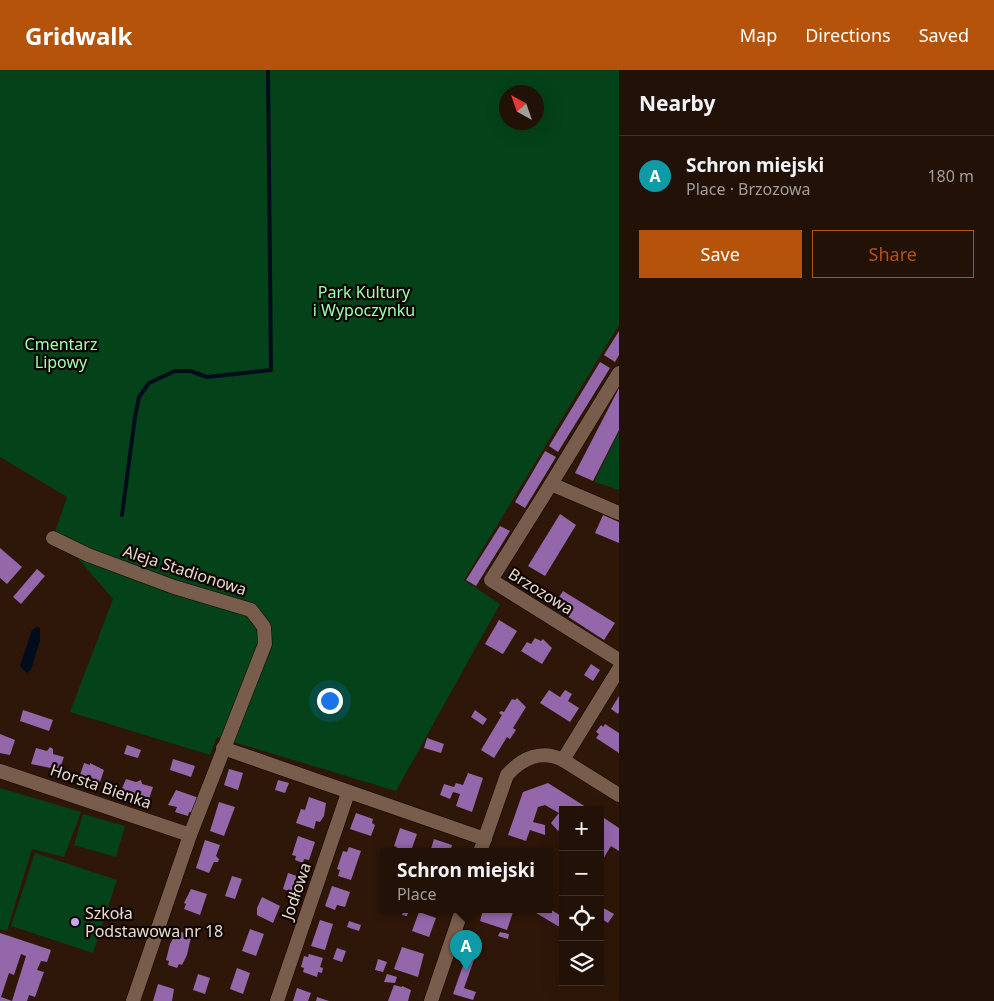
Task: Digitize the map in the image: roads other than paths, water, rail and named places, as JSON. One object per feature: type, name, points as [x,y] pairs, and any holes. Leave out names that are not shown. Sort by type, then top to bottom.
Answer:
[{"type":"street","name":"Brzozowa","points":[[619,373],[491,580],[619,660]]},
{"type":"street","points":[[551,484],[619,513]]},
{"type":"street","name":"Aleja Stadionowa","points":[[53,538],[88,555],[174,587],[251,610],[259,617],[264,627],[265,644],[223,748]]},
{"type":"street","points":[[563,760],[619,669]]},
{"type":"street","points":[[133,1001],[190,835],[223,748],[348,793],[483,846],[503,785],[514,767],[523,760],[541,755],[556,756],[619,795]]},
{"type":"street","name":"Horsta Bienka","points":[[0,771],[190,835]]},
{"type":"street","name":"Jodłowa","points":[[277,1001],[348,793]]},
{"type":"street","points":[[432,1001],[461,913]]},
{"type":"water","points":[[37,627],[40,628],[40,640],[31,670],[27,673],[20,666],[32,630]]},
{"type":"waterway","points":[[122,515],[139,397],[149,383],[175,371],[190,371],[207,377],[271,370],[268,70]]},
{"type":"place","name":"Szkoła Podstawowa nr 18","points":[[75,922]]},
{"type":"place","name":"Schron miejski","points":[[466,971]]},
{"type":"park label","name":"Park Kultury i Wypoczynku","points":[[364,301]]},
{"type":"park label","name":"Cmentarz Lipowy","points":[[61,353]]}]
